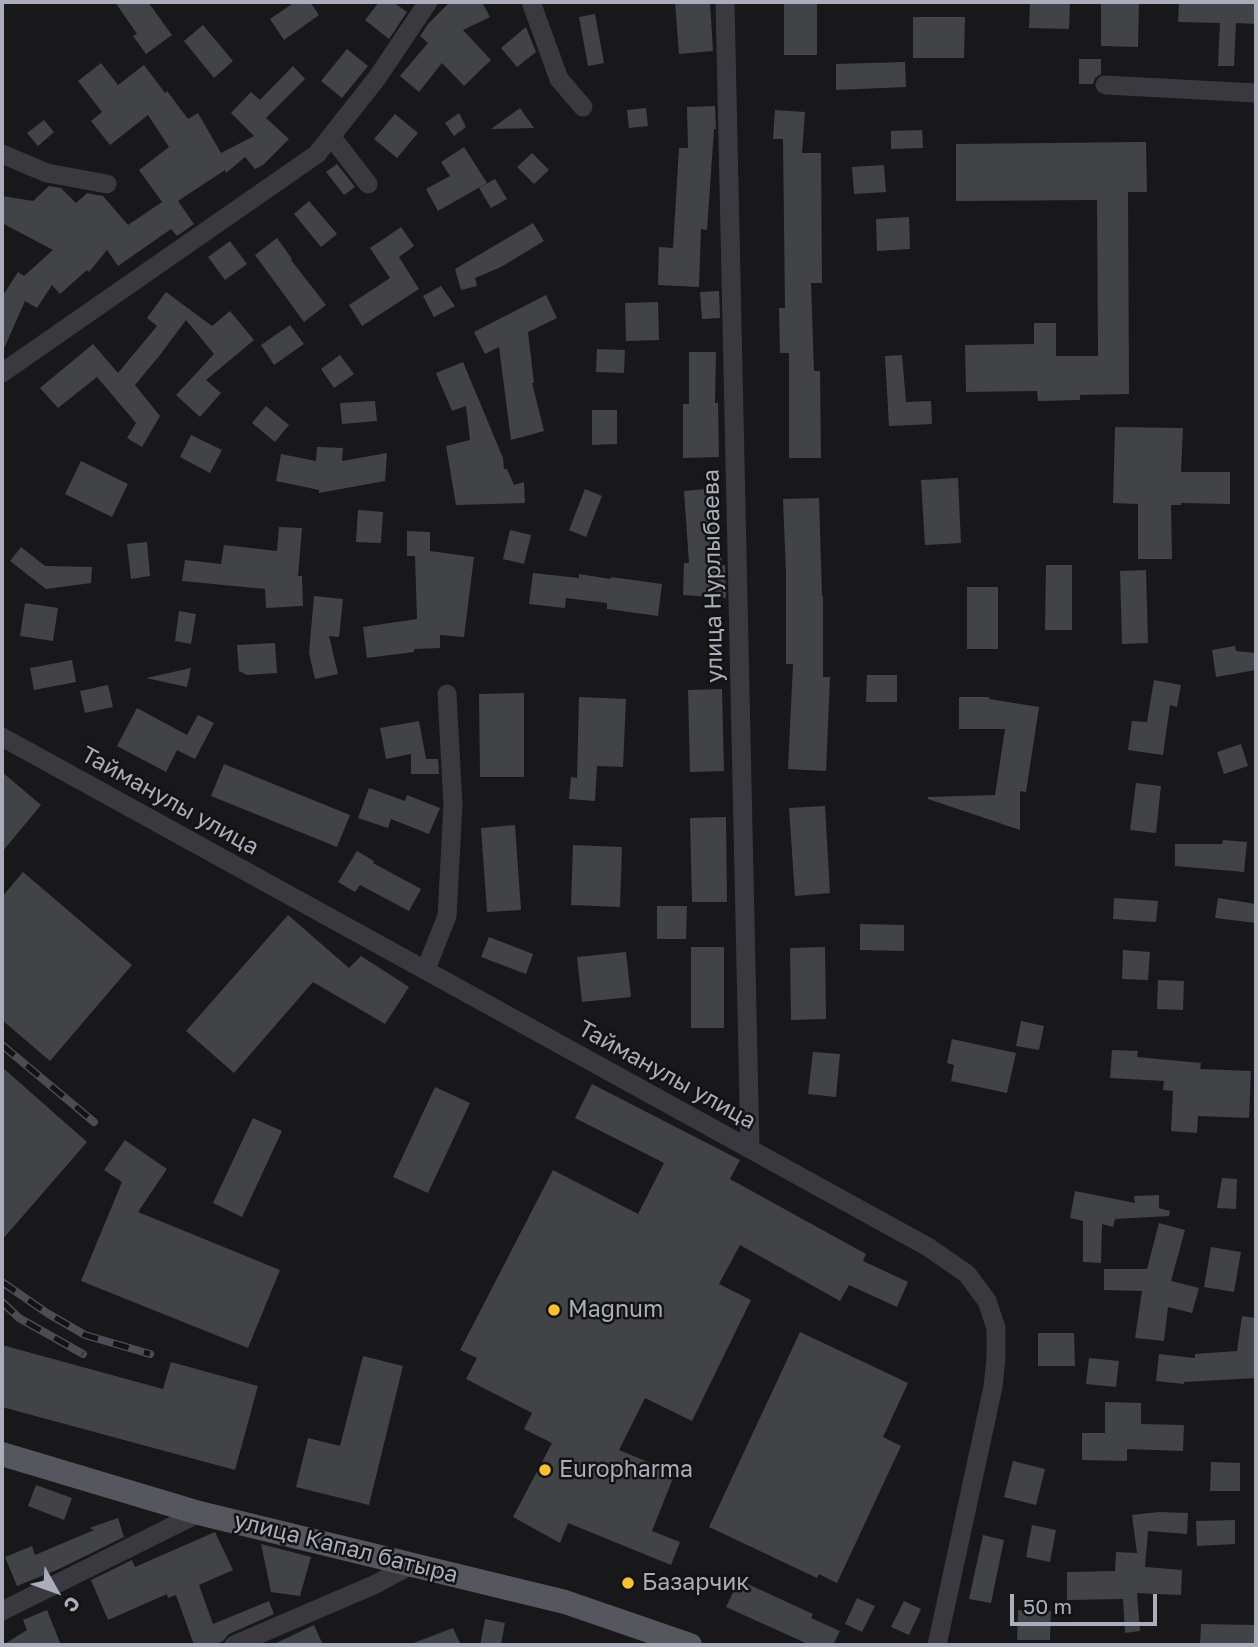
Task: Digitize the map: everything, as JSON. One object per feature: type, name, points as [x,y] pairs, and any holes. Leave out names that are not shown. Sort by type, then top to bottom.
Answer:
[{"type":"main road","name":"улица Капал батыра","points":[[2,1454],[199,1513],[565,1602],[690,1645]]},
{"type":"street","points":[[2,373],[317,154],[377,78],[428,2]]},
{"type":"street","points":[[531,2],[559,79],[583,107]]},
{"type":"street","name":"улица Нурлыбаева","points":[[724,2],[750,1149]]},
{"type":"street","points":[[1105,85],[1256,93]]},
{"type":"street","points":[[331,136],[368,184]]},
{"type":"street","points":[[2,154],[47,173],[107,184]]},
{"type":"street","points":[[426,969],[447,916],[453,805],[447,694]]},
{"type":"street","name":"Тайманулы улица","points":[[2,737],[928,1247],[967,1274],[987,1301],[996,1328],[996,1358],[993,1387],[937,1645]]},
{"type":"street","points":[[2,1611],[199,1513]]},
{"type":"street","points":[[234,1645],[376,1584],[413,1564]]},
{"type":"building","points":[[115,2],[148,2],[172,35],[146,54],[133,36],[137,34]]},
{"type":"building","points":[[295,2],[310,2],[319,15],[284,40],[270,19]]},
{"type":"building","points":[[379,2],[393,2],[407,12],[389,39],[365,20]]},
{"type":"building","points":[[450,2],[482,2],[490,17],[463,30],[491,60],[464,86],[442,63],[419,92],[400,76],[428,43],[420,36],[428,24]]},
{"type":"building","points":[[675,2],[710,2],[713,51],[679,54]]},
{"type":"building","points":[[784,2],[817,2],[817,55],[784,55]]},
{"type":"building","points":[[1030,2],[1070,2],[1069,29],[1029,28]]},
{"type":"building","points":[[1101,2],[1139,2],[1138,47],[1101,46]]},
{"type":"building","points":[[1179,2],[1256,2],[1256,24],[1236,23],[1234,66],[1218,66],[1220,23],[1178,22]]},
{"type":"building","points":[[595,14],[604,63],[588,66],[579,17]]},
{"type":"building","points":[[913,17],[965,17],[964,58],[913,58]]},
{"type":"building","points":[[203,25],[233,61],[214,78],[184,41]]},
{"type":"building","points":[[526,27],[536,52],[517,67],[501,48]]},
{"type":"building","points":[[347,49],[368,66],[342,98],[321,81]]},
{"type":"building","points":[[1079,59],[1101,59],[1101,74],[1095,78],[1093,84],[1079,84]]},
{"type":"building","points":[[905,62],[906,87],[836,90],[836,64]]},
{"type":"building","points":[[101,63],[118,85],[144,65],[188,119],[198,113],[221,153],[254,136],[231,113],[251,92],[260,100],[293,66],[305,79],[266,118],[289,139],[263,165],[255,169],[245,157],[226,173],[225,170],[178,201],[194,224],[177,236],[171,229],[118,266],[107,250],[89,272],[87,270],[60,294],[52,285],[37,308],[25,301],[2,353],[2,297],[18,272],[24,276],[53,250],[2,223],[2,196],[33,201],[49,186],[61,188],[76,203],[87,193],[103,196],[128,225],[162,202],[139,170],[169,147],[148,115],[110,145],[91,121],[102,112],[78,81]]},
{"type":"building","points":[[715,106],[716,129],[707,230],[701,229],[699,287],[658,285],[659,247],[673,248],[679,148],[688,148],[687,107]]},
{"type":"building","points":[[520,108],[534,128],[491,129]]},
{"type":"building","points":[[646,108],[648,126],[629,128],[627,110]]},
{"type":"building","points":[[775,110],[805,112],[802,153],[821,153],[822,283],[811,283],[814,371],[820,371],[821,458],[789,458],[789,353],[780,353],[779,308],[785,308],[783,139],[773,139]]},
{"type":"building","points":[[459,113],[466,127],[454,136],[445,123]]},
{"type":"building","points":[[395,114],[418,133],[397,158],[374,139]]},
{"type":"building","points":[[44,120],[54,132],[38,146],[27,133]]},
{"type":"building","points":[[922,130],[923,148],[891,149],[891,131]]},
{"type":"building","points":[[1146,142],[1147,192],[1128,192],[1129,394],[1080,395],[1080,400],[1038,401],[1037,391],[966,392],[965,345],[1034,344],[1034,323],[1056,323],[1056,356],[1098,356],[1097,200],[956,201],[956,144]]},
{"type":"building","points":[[464,147],[487,183],[438,211],[426,189],[450,176],[441,162]]},
{"type":"building","points":[[532,153],[549,170],[534,184],[517,167]]},
{"type":"building","points":[[337,164],[355,187],[344,195],[326,172]]},
{"type":"building","points":[[884,165],[886,192],[854,194],[852,167]]},
{"type":"building","points":[[495,179],[507,199],[491,208],[479,188]]},
{"type":"building","points":[[309,201],[337,234],[321,247],[294,214]]},
{"type":"building","points":[[909,217],[910,249],[877,251],[876,219]]},
{"type":"building","points":[[533,223],[544,241],[501,267],[475,278],[477,286],[461,290],[455,269]]},
{"type":"building","points":[[401,227],[414,246],[399,257],[419,289],[362,326],[349,305],[390,278],[370,248]]},
{"type":"building","points":[[277,238],[326,305],[304,322],[255,255]]},
{"type":"building","points":[[230,241],[247,264],[225,280],[208,257]]},
{"type":"building","points":[[441,286],[455,306],[434,317],[423,296]]},
{"type":"building","points":[[719,291],[720,318],[702,319],[700,292]]},
{"type":"building","points":[[166,292],[212,326],[230,311],[254,340],[206,380],[221,393],[200,417],[176,395],[214,354],[186,320],[135,385],[160,416],[142,447],[127,438],[136,423],[97,377],[58,408],[40,388],[93,344],[118,373],[157,326],[147,318]]},
{"type":"building","points":[[546,295],[557,318],[528,332],[532,383],[544,431],[511,440],[499,347],[485,354],[474,332]]},
{"type":"building","points":[[658,302],[659,340],[626,341],[625,303]]},
{"type":"building","points":[[290,325],[304,344],[274,365],[261,345]]},
{"type":"building","points":[[597,349],[625,350],[624,373],[596,372]]},
{"type":"building","points":[[689,352],[716,352],[715,403],[718,403],[719,457],[683,458],[683,404],[689,404]]},
{"type":"building","points":[[340,355],[354,374],[334,388],[321,369]]},
{"type":"building","points":[[902,355],[906,402],[931,401],[932,424],[889,426],[885,356]]},
{"type":"building","points":[[463,362],[503,458],[504,469],[507,469],[514,485],[524,482],[525,503],[456,505],[446,446],[470,440],[466,406],[452,411],[436,373]]},
{"type":"building","points":[[375,401],[377,421],[342,424],[340,403]]},
{"type":"building","points":[[266,406],[289,425],[275,442],[252,423]]},
{"type":"building","points":[[592,410],[617,410],[617,444],[592,445]]},
{"type":"building","points":[[1115,427],[1183,428],[1181,472],[1230,472],[1230,504],[1171,505],[1172,559],[1138,559],[1138,504],[1113,503]]},
{"type":"building","points":[[191,435],[222,450],[210,473],[180,457]]},
{"type":"building","points":[[317,447],[343,448],[342,461],[387,453],[385,481],[319,493],[319,490],[276,481],[281,454],[316,461]]},
{"type":"building","points":[[81,461],[128,484],[112,517],[65,494]]},
{"type":"building","points":[[958,478],[961,543],[925,545],[921,480]]},
{"type":"building","points":[[717,488],[726,598],[683,595],[684,563],[689,563],[684,491]]},
{"type":"building","points":[[585,489],[602,496],[586,537],[569,530]]},
{"type":"building","points":[[819,498],[823,677],[830,677],[826,771],[788,769],[793,664],[786,664],[783,499]]},
{"type":"building","points":[[358,510],[383,512],[381,543],[356,542]]},
{"type":"building","points":[[279,527],[302,528],[298,576],[302,576],[303,606],[266,608],[265,589],[182,581],[185,560],[221,564],[224,545],[277,551]]},
{"type":"building","points":[[510,530],[531,535],[524,564],[503,559]]},
{"type":"building","points":[[407,531],[430,532],[430,551],[474,557],[464,637],[440,635],[440,648],[414,649],[414,652],[367,658],[363,627],[417,619],[415,556],[407,556]]},
{"type":"building","points":[[147,542],[150,576],[131,579],[127,544]]},
{"type":"building","points":[[21,547],[45,566],[92,567],[91,583],[46,589],[10,561]]},
{"type":"building","points":[[1046,565],[1072,565],[1072,630],[1045,630]]},
{"type":"building","points":[[1146,570],[1148,643],[1122,644],[1120,571]]},
{"type":"building","points":[[533,573],[579,578],[579,574],[662,584],[658,616],[607,609],[607,603],[566,598],[565,608],[529,604]]},
{"type":"building","points":[[967,587],[998,587],[998,649],[967,649]]},
{"type":"building","points":[[314,596],[343,599],[339,637],[329,636],[338,674],[315,679],[309,653]]},
{"type":"building","points":[[25,603],[58,608],[53,641],[20,636]]},
{"type":"building","points":[[179,611],[196,614],[191,644],[175,641]]},
{"type":"building","points":[[275,643],[277,673],[247,675],[239,671],[237,645]]},
{"type":"building","points":[[1235,646],[1236,651],[1256,653],[1256,670],[1216,677],[1212,650]]},
{"type":"building","points":[[72,660],[76,682],[34,690],[30,668]]},
{"type":"building","points":[[191,668],[187,687],[146,678]]},
{"type":"building","points":[[867,675],[897,675],[897,702],[866,702]]},
{"type":"building","points":[[1154,680],[1181,685],[1177,707],[1170,705],[1163,755],[1128,750],[1132,721],[1147,722]]},
{"type":"building","points":[[108,685],[113,707],[85,713],[80,691]]},
{"type":"building","points":[[722,689],[724,771],[690,772],[688,690]]},
{"type":"building","points":[[524,693],[524,777],[480,777],[479,694]]},
{"type":"building","points":[[579,697],[626,699],[623,767],[597,766],[595,801],[569,799],[571,777],[577,778]]},
{"type":"building","points":[[959,697],[989,697],[1039,707],[1026,792],[1020,791],[1020,830],[928,799],[995,795],[1005,729],[959,729]]},
{"type":"building","points":[[137,708],[187,735],[198,715],[214,723],[195,759],[177,750],[166,772],[117,746]]},
{"type":"building","points":[[419,721],[426,759],[438,759],[439,774],[411,774],[411,754],[386,759],[380,728]]},
{"type":"building","points":[[1241,744],[1248,766],[1224,774],[1217,752]]},
{"type":"building","points":[[224,764],[350,815],[337,847],[211,796]]},
{"type":"building","points":[[2,772],[41,805],[2,852]]},
{"type":"building","points":[[1136,783],[1161,786],[1156,833],[1130,830]]},
{"type":"building","points":[[369,788],[405,801],[407,795],[440,808],[429,834],[391,819],[388,828],[358,818]]},
{"type":"building","points":[[825,806],[830,893],[795,896],[789,808]]},
{"type":"building","points":[[726,817],[727,902],[692,902],[690,818]]},
{"type":"building","points":[[515,825],[521,910],[487,912],[481,828]]},
{"type":"building","points":[[1223,840],[1247,842],[1244,872],[1175,866],[1175,844],[1222,844]]},
{"type":"building","points":[[573,845],[622,847],[620,907],[571,905]]},
{"type":"building","points":[[357,851],[374,861],[373,863],[421,889],[409,911],[360,885],[355,892],[338,882]]},
{"type":"building","points":[[23,872],[132,965],[50,1061],[2,1020],[2,897]]},
{"type":"building","points":[[1114,898],[1158,901],[1156,922],[1113,919]]},
{"type":"building","points":[[1218,898],[1256,904],[1256,923],[1215,918]]},
{"type":"building","points":[[657,906],[687,906],[686,939],[657,939]]},
{"type":"building","points":[[288,915],[349,968],[361,956],[409,987],[385,1024],[313,982],[234,1073],[186,1031]]},
{"type":"building","points":[[860,924],[904,925],[904,951],[860,950]]},
{"type":"building","points":[[489,937],[533,954],[526,974],[481,957]]},
{"type":"building","points":[[691,947],[724,947],[724,1028],[691,1028]]},
{"type":"building","points":[[825,947],[826,1019],[791,1020],[790,948]]},
{"type":"building","points":[[1123,950],[1150,952],[1148,980],[1122,979]]},
{"type":"building","points":[[626,952],[631,997],[582,1002],[577,957]]},
{"type":"building","points":[[1158,980],[1184,981],[1183,1010],[1157,1009]]},
{"type":"building","points":[[1021,1021],[1044,1026],[1039,1050],[1016,1046]]},
{"type":"building","points":[[952,1039],[1016,1053],[1007,1093],[951,1081],[954,1065],[947,1063]]},
{"type":"building","points":[[1112,1050],[1138,1051],[1137,1057],[1201,1063],[1200,1069],[1251,1071],[1249,1118],[1198,1116],[1197,1133],[1171,1131],[1173,1091],[1163,1090],[1164,1081],[1110,1078]]},
{"type":"building","points":[[813,1052],[840,1054],[836,1097],[808,1094]]},
{"type":"building","points":[[2,1067],[87,1142],[2,1240]]},
{"type":"building","points":[[592,1084],[740,1160],[730,1179],[866,1254],[863,1261],[908,1282],[897,1307],[849,1285],[840,1301],[740,1245],[719,1284],[751,1300],[692,1421],[645,1398],[619,1450],[675,1473],[652,1531],[680,1542],[671,1565],[568,1523],[560,1543],[513,1517],[552,1443],[524,1429],[532,1413],[466,1379],[477,1358],[460,1350],[553,1170],[638,1214],[664,1163],[575,1118]]},
{"type":"building","points":[[435,1087],[470,1103],[428,1193],[393,1177]]},
{"type":"building","points":[[253,1118],[282,1131],[242,1217],[213,1203]]},
{"type":"building","points":[[125,1140],[167,1169],[138,1212],[280,1270],[248,1348],[81,1281],[122,1182],[104,1170]]},
{"type":"building","points":[[1222,1178],[1237,1179],[1236,1209],[1217,1208]]},
{"type":"building","points":[[1075,1191],[1135,1203],[1134,1196],[1159,1195],[1159,1208],[1170,1211],[1169,1216],[1115,1219],[1113,1227],[1102,1224],[1101,1263],[1083,1262],[1083,1221],[1070,1218]]},
{"type":"building","points":[[1159,1223],[1185,1230],[1171,1281],[1199,1288],[1192,1313],[1168,1307],[1164,1341],[1135,1338],[1142,1291],[1104,1290],[1104,1269],[1147,1269]]},
{"type":"building","points":[[1211,1247],[1241,1252],[1234,1292],[1204,1287]]},
{"type":"building","points":[[1242,1316],[1256,1318],[1256,1378],[1184,1384],[1156,1381],[1159,1354],[1195,1358],[1195,1354],[1237,1351]]},
{"type":"building","points":[[800,1332],[908,1383],[883,1437],[901,1446],[837,1583],[819,1574],[817,1578],[709,1527]]},
{"type":"building","points":[[1038,1333],[1074,1333],[1075,1366],[1038,1366]]},
{"type":"building","points":[[2,1345],[163,1389],[171,1362],[258,1386],[235,1470],[2,1407]]},
{"type":"building","points":[[363,1356],[403,1366],[369,1505],[296,1487],[308,1438],[340,1446]]},
{"type":"building","points":[[1089,1358],[1119,1361],[1116,1387],[1086,1384]]},
{"type":"building","points":[[1105,1402],[1141,1403],[1141,1424],[1184,1425],[1183,1451],[1127,1449],[1127,1461],[1082,1460],[1082,1433],[1105,1433]]},
{"type":"building","points":[[1013,1461],[1045,1469],[1036,1505],[1004,1497]]},
{"type":"building","points":[[1211,1462],[1240,1463],[1240,1491],[1210,1491]]},
{"type":"building","points":[[36,1485],[72,1498],[64,1520],[28,1506]]},
{"type":"building","points":[[1188,1513],[1187,1534],[1148,1531],[1145,1567],[1182,1570],[1181,1595],[1137,1593],[1140,1631],[1125,1633],[1123,1599],[1067,1600],[1067,1572],[1115,1571],[1116,1552],[1137,1553],[1132,1515]]},
{"type":"building","points":[[118,1518],[124,1537],[17,1586],[5,1557],[32,1546],[35,1555],[94,1530],[89,1528]]},
{"type":"building","points":[[1235,1520],[1235,1544],[1197,1546],[1196,1521]]},
{"type":"building","points":[[1032,1525],[1056,1530],[1050,1562],[1026,1557]]},
{"type":"building","points":[[215,1532],[233,1570],[199,1585],[213,1624],[269,1601],[274,1614],[229,1634],[223,1641],[213,1645],[194,1645],[176,1595],[168,1598],[167,1594],[108,1620],[91,1580],[132,1560],[135,1567]]},
{"type":"building","points":[[983,1535],[1004,1540],[991,1603],[969,1599]]},
{"type":"building","points":[[261,1544],[311,1557],[300,1596],[271,1592]]},
{"type":"building","points":[[739,1580],[813,1614],[811,1618],[840,1631],[833,1645],[810,1645],[726,1607]]},
{"type":"building","points":[[857,1598],[875,1606],[862,1632],[845,1624]]},
{"type":"building","points":[[904,1601],[921,1609],[909,1635],[891,1627]]},
{"type":"building","points":[[47,1610],[61,1645],[3,1645],[27,1630],[23,1620]]},
{"type":"building","points":[[1018,1610],[1051,1611],[1050,1640],[1017,1640]]},
{"type":"building","points":[[485,1619],[505,1623],[501,1645],[480,1645]]},
{"type":"building","points":[[1201,1624],[1256,1625],[1256,1645],[1200,1645]]},
{"type":"building","points":[[314,1625],[323,1645],[272,1645]]},
{"type":"building","points":[[453,1628],[461,1645],[411,1645],[411,1644]]},
{"type":"railway","points":[[2,1045],[94,1122]]},
{"type":"railway","points":[[2,1282],[85,1335],[150,1354]]},
{"type":"railway","points":[[2,1302],[19,1318],[83,1354]]},
{"type":"place","name":"Magnum","points":[[554,1310]]},
{"type":"place","name":"Europharma","points":[[545,1470]]},
{"type":"place","name":"Базарчик","points":[[628,1583]]}]
